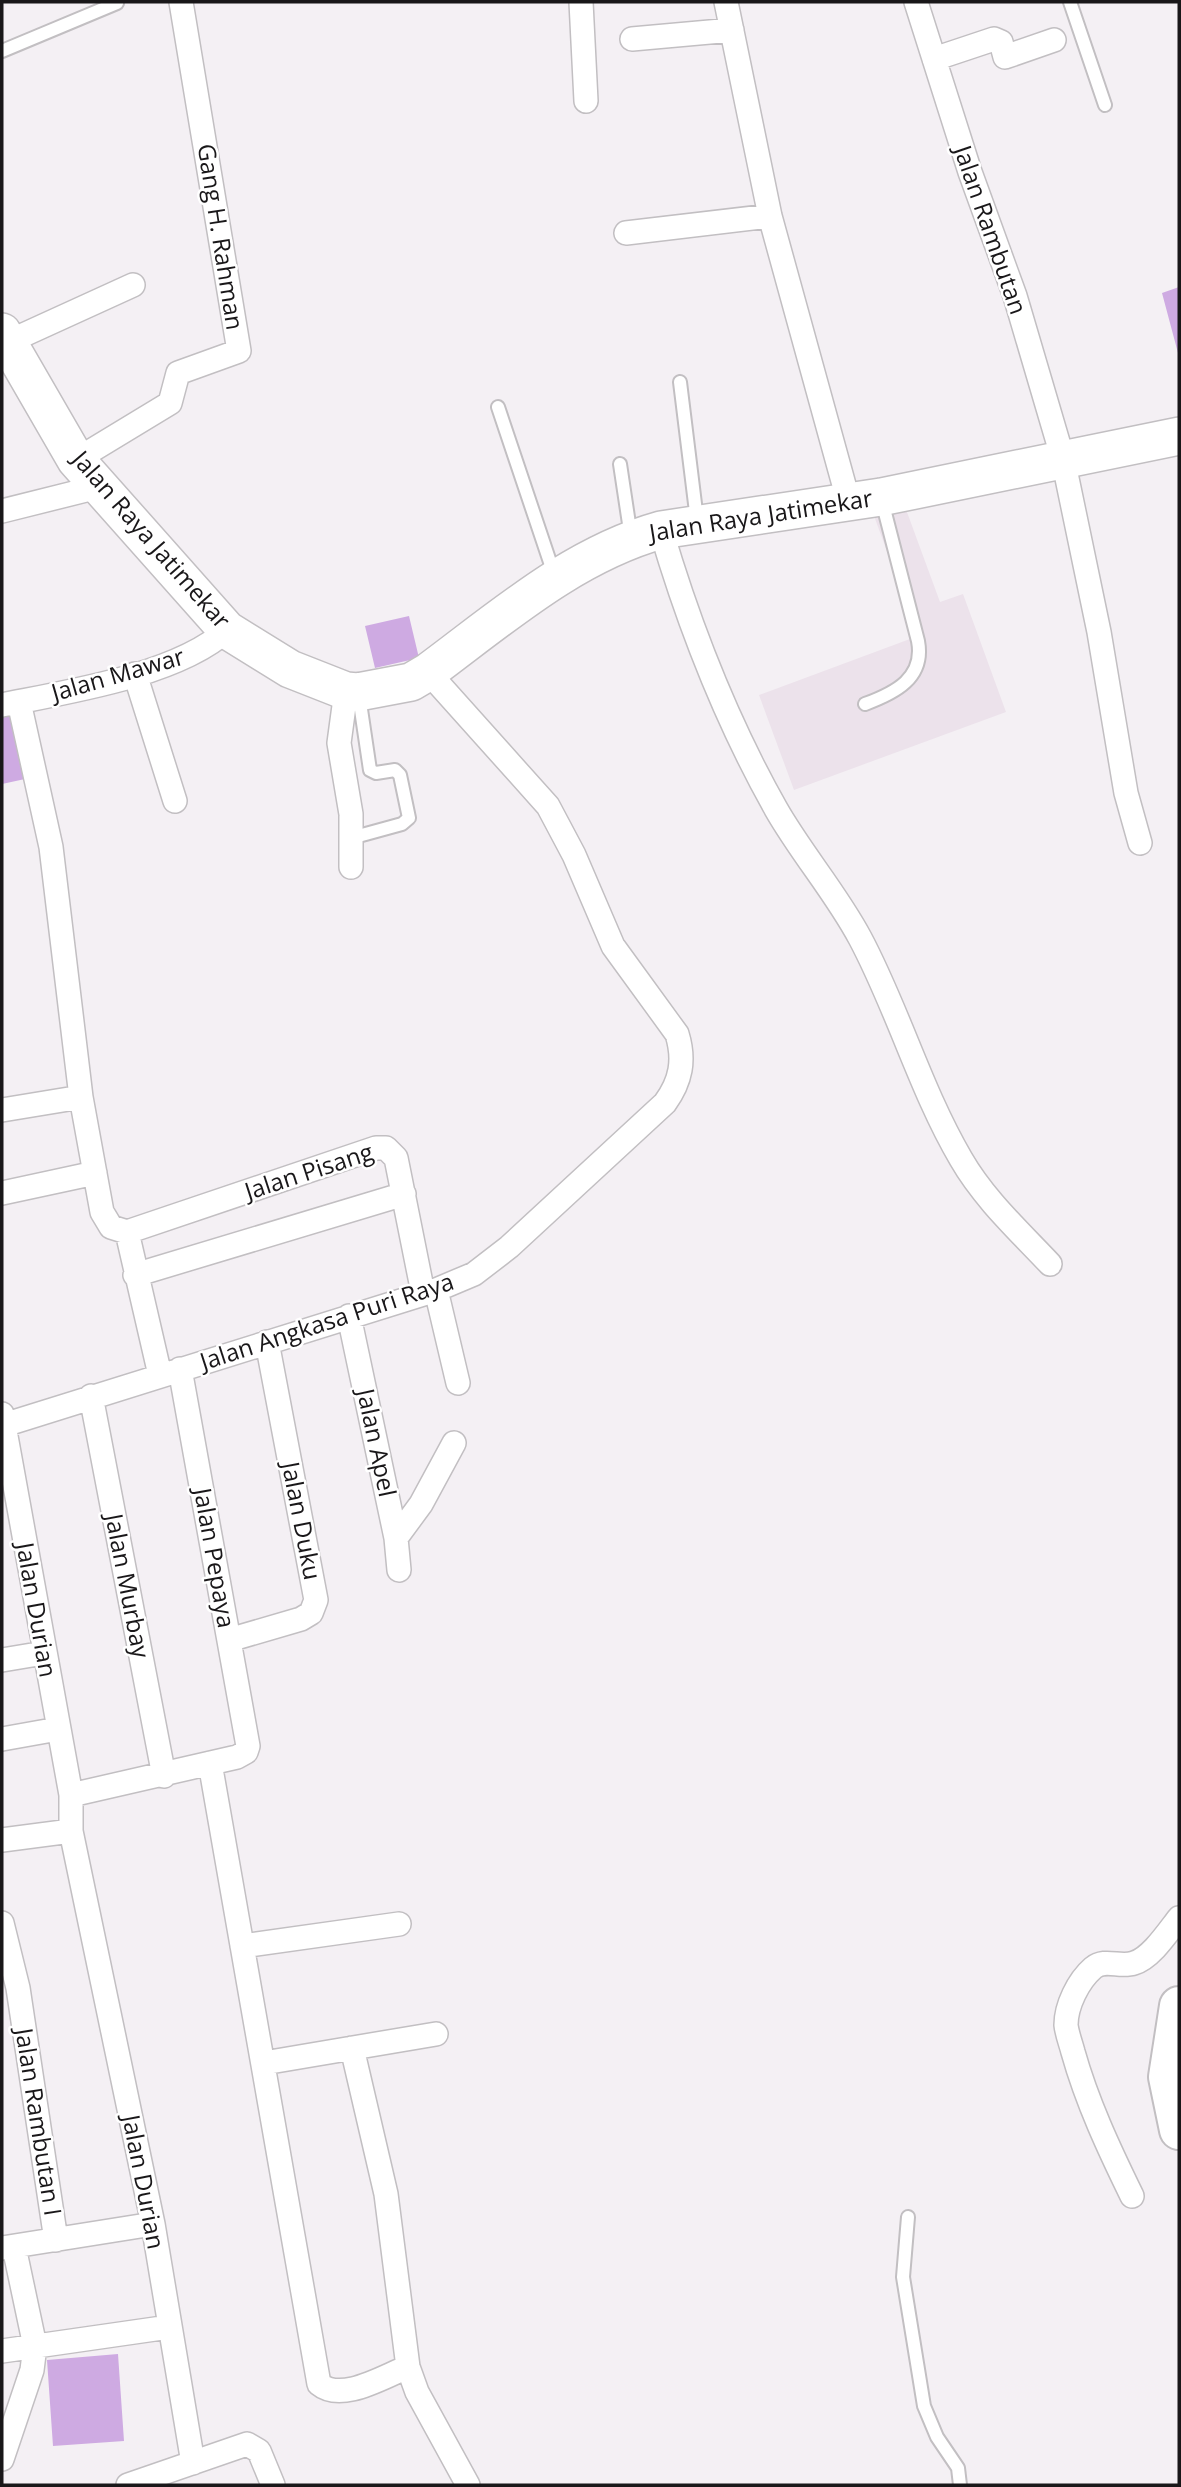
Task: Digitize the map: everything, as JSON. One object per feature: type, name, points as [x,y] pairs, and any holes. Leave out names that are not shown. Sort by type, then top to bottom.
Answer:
[{"type":"highway","points":[[1179,2006],[1168,2077],[1179,2130]]},
{"type":"main road","name":"Jalan Raya Jatimekar","points":[[5,337],[87,474],[227,630],[290,669],[352,691],[411,681],[428,673],[555,578],[646,534],[865,500],[1179,436]]},
{"type":"street","name":"Gang H. Rahman","points":[[87,474],[170,403],[178,373],[239,351],[181,2]]},
{"type":"street","points":[[581,2],[586,101]]},
{"type":"street","points":[[726,2],[770,216],[865,500]]},
{"type":"street","name":"Jalan Rambutan","points":[[916,2],[970,172],[1015,296],[1063,459],[1099,632],[1126,793],[1140,843]]},
{"type":"street","points":[[632,39],[732,30]]},
{"type":"street","points":[[934,59],[994,39],[1001,42],[1005,57],[1054,40]]},
{"type":"street","points":[[626,233],[770,216]]},
{"type":"street","points":[[5,337],[133,285]]},
{"type":"street","points":[[2,511],[87,474]]},
{"type":"street","points":[[646,534],[692,625],[749,757],[797,845],[868,953],[940,1121],[985,1194],[1050,1264]]},
{"type":"street","name":"Jalan Mawar","points":[[10,703],[135,674],[181,660],[211,645],[227,630]]},
{"type":"street","name":"Jalan Angkasa Puri Raya","points":[[3,1419],[170,1372],[430,1291],[474,1274],[509,1247],[665,1103],[677,1087],[681,1049],[677,1034],[613,946],[574,855],[548,806],[428,673]]},
{"type":"street","points":[[135,674],[175,801]]},
{"type":"street","points":[[351,867],[351,814],[339,743],[352,691]]},
{"type":"street","points":[[10,703],[51,847],[81,1097],[102,1212],[111,1227],[127,1232]]},
{"type":"street","points":[[2,1110],[81,1097]]},
{"type":"street","name":"Jalan Pisang","points":[[127,1232],[376,1148],[386,1148],[396,1158],[430,1291],[458,1383]]},
{"type":"street","points":[[2,1193],[95,1173]]},
{"type":"street","points":[[135,1275],[404,1194]]},
{"type":"street","name":"Jalan Pepaya","points":[[127,1232],[135,1275],[170,1372],[229,1640],[248,1746],[246,1752],[237,1757],[210,1763]]},
{"type":"street","name":"Jalan Apel","points":[[349,1316],[396,1538],[399,1570]]},
{"type":"street","name":"Jalan Duku","points":[[229,1640],[301,1619],[311,1613],[316,1601],[267,1342]]},
{"type":"street","name":"Jalan Murbay","points":[[91,1396],[164,1776]]},
{"type":"street","name":"Jalan Durian","points":[[3,1419],[71,1795],[71,1831],[153,2224],[193,2463]]},
{"type":"street","points":[[396,1538],[421,1504],[454,1443]]},
{"type":"street","points":[[2,1660],[44,1653]]},
{"type":"street","points":[[2,1739],[58,1729]]},
{"type":"street","points":[[71,1795],[164,1776],[210,1763],[319,2384],[327,2391],[344,2391],[408,2367]]},
{"type":"street","points":[[2,1840],[71,1831]]},
{"type":"street","points":[[1132,2196],[1109,2150],[1081,2079],[1066,2025],[1073,1996],[1081,1981],[1093,1968],[1102,1963],[1131,1965],[1142,1960],[1179,1918]]},
{"type":"street","name":"Jalan Rambutan I","points":[[2,1923],[18,1988],[56,2240]]},
{"type":"street","points":[[242,1946],[399,1924]]},
{"type":"street","points":[[264,2063],[436,2034]]},
{"type":"street","points":[[352,2048],[386,2194],[408,2367],[417,2392],[468,2485]]},
{"type":"street","points":[[2,2458],[32,2370],[35,2346],[8,2248],[153,2224]]},
{"type":"street","points":[[2,2351],[169,2327]]},
{"type":"street","points":[[128,2485],[247,2444],[258,2451],[273,2485]]},
{"type":"lane","points":[[1070,2],[1105,105]]},
{"type":"lane","points":[[2,51],[117,3]]},
{"type":"lane","points":[[680,382],[698,524]]},
{"type":"lane","points":[[498,407],[555,578]]},
{"type":"lane","points":[[620,464],[646,534]]},
{"type":"lane","points":[[865,500],[918,641],[919,657],[917,668],[905,684],[865,704]]},
{"type":"lane","points":[[351,838],[402,824],[409,818],[400,775],[395,770],[376,773],[370,770],[352,691]]},
{"type":"lane","points":[[908,2217],[904,2277],[916,2367],[924,2406],[937,2437],[958,2468],[960,2485]]},
{"type":"shaded area","points":[[900,493],[940,602],[963,594],[1006,712],[794,790],[759,695],[918,636],[870,505]]},
{"type":"building","points":[[1179,287],[1179,353],[1178,353],[1162,293]]},
{"type":"building","points":[[409,616],[419,658],[375,668],[365,626]]},
{"type":"building","points":[[11,712],[25,779],[2,784],[2,714]]},
{"type":"building","points":[[118,2354],[124,2441],[53,2446],[47,2360]]}]
